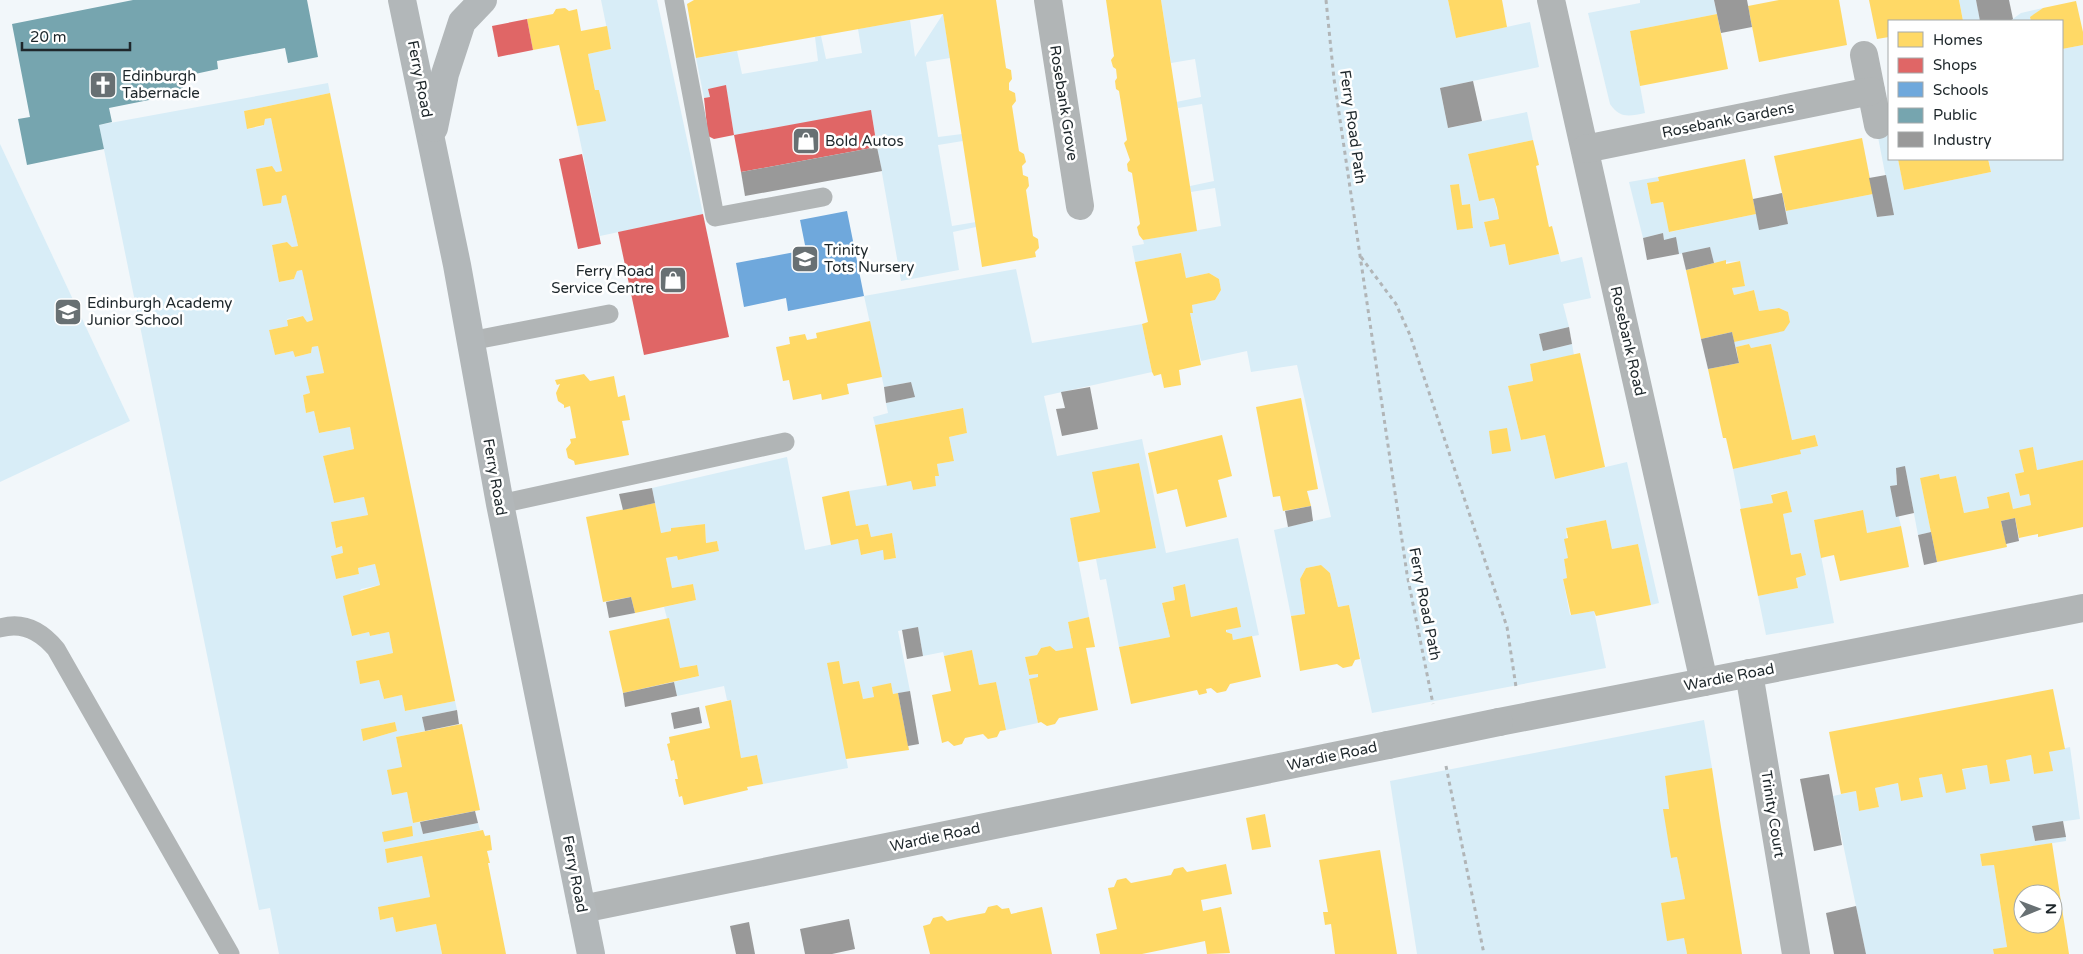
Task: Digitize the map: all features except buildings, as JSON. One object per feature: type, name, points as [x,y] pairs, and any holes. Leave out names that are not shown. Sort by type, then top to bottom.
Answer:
[{"type":"main road","name":"Ferry Road","points":[[402,0],[432,141],[500,504],[591,954]]},
{"type":"main road","points":[[432,141],[444,74],[462,22],[483,0]]},
{"type":"street","name":"Rosebank Grove","points":[[1048,0],[1080,206]]},
{"type":"street","name":"Rosebank Road","points":[[1551,0],[1704,682]]},
{"type":"street","points":[[1864,55],[1878,125]]},
{"type":"street","name":"Rosebank Gardens","points":[[1585,148],[1871,91]]},
{"type":"street","name":"Wardie Road","points":[[582,909],[1510,720],[2083,608]]},
{"type":"street","name":"Trinity Court","points":[[1749,673],[1796,954]]},
{"type":"lane","points":[[674,0],[715,217],[823,198]]},
{"type":"lane","points":[[470,341],[610,314]]},
{"type":"lane","points":[[500,504],[784,442]]},
{"type":"lane","points":[[0,628],[14,626],[30,628],[42,635],[56,649],[230,954]]},
{"type":"path","name":"Ferry Road Path","points":[[1326,0],[1334,78],[1407,574],[1434,710]]},
{"type":"path","name":"Ferry Road Path","points":[[1361,256],[1396,304],[1410,335],[1506,627],[1510,720]]},
{"type":"path","points":[[1444,759],[1484,954]]},
{"type":"shaded area","points":[[601,0],[657,0],[703,214],[600,236],[577,126],[605,121],[599,90],[595,90],[588,54],[611,49]]},
{"type":"shaded area","points":[[1161,0],[1448,0],[1456,38],[1530,22],[1539,67],[1440,88],[1448,128],[1527,112],[1533,140],[1468,154],[1479,201],[1494,198],[1499,219],[1484,222],[1490,247],[1505,244],[1509,265],[1559,254],[1561,262],[1582,257],[1591,298],[1563,304],[1569,327],[1539,334],[1543,351],[1572,344],[1574,355],[1530,364],[1533,381],[1508,386],[1521,440],[1545,435],[1555,479],[1627,462],[1659,603],[1651,605],[1638,544],[1612,549],[1606,520],[1566,528],[1568,558],[1564,559],[1567,578],[1563,579],[1570,615],[1594,611],[1606,668],[1372,713],[1349,605],[1338,607],[1330,573],[1321,565],[1306,568],[1300,579],[1305,614],[1291,616],[1274,530],[1331,517],[1297,365],[1251,372],[1247,351],[1201,361],[1190,313],[1193,313],[1192,305],[1215,300],[1221,290],[1219,279],[1209,273],[1186,278],[1181,253],[1135,262],[1132,246],[1144,244],[1143,240],[1221,226],[1215,188],[1191,192],[1190,186],[1214,181],[1202,104],[1178,108],[1176,102],[1201,97],[1195,59],[1171,63]],"holes":[[[1459,184],[1462,205],[1470,204],[1473,227],[1458,230],[1451,185]]]},
{"type":"shaded area","points":[[1640,0],[1714,0],[1717,14],[1630,31],[1645,113],[1626,115],[1618,112],[1610,104],[1588,13],[1640,3]]},
{"type":"shaded area","points":[[1959,0],[1976,0],[1980,20],[1963,20]]},
{"type":"shaded area","points":[[2043,8],[2031,17],[2031,20],[2011,20],[2021,13]]},
{"type":"shaded area","points":[[943,14],[950,58],[926,62],[938,137],[962,134],[963,141],[938,145],[952,226],[976,222],[976,227],[953,232],[959,270],[901,281],[871,111],[734,135],[726,86],[708,89],[710,97],[704,98],[696,58],[737,51],[742,74],[818,61],[815,37],[821,36],[826,59],[862,53],[858,29],[910,20],[915,57]]},
{"type":"shaded area","points":[[2083,45],[2083,460],[2037,470],[2033,447],[2020,450],[2024,472],[2015,474],[2020,496],[2029,494],[2031,505],[2013,509],[2008,492],[1987,497],[1989,508],[1964,513],[1956,476],[1940,479],[1939,474],[1920,478],[1931,532],[1918,535],[1905,466],[1896,475],[1897,485],[1891,486],[1901,526],[1867,533],[1862,510],[1814,520],[1834,623],[1766,635],[1758,596],[1798,588],[1796,578],[1806,575],[1801,553],[1791,555],[1783,514],[1792,512],[1787,491],[1771,494],[1773,503],[1741,509],[1733,469],[1800,454],[1800,450],[1818,446],[1815,435],[1792,440],[1771,344],[1751,348],[1749,344],[1736,347],[1734,342],[1790,322],[1788,312],[1779,308],[1759,311],[1754,290],[1734,295],[1732,288],[1745,285],[1739,261],[1714,263],[1710,247],[1679,254],[1664,240],[1663,233],[1643,238],[1629,182],[1658,177],[1659,181],[1647,184],[1651,204],[1663,202],[1670,232],[1756,214],[1788,224],[1786,211],[1873,194],[1877,217],[1893,215],[1878,137],[1888,134],[1888,160],[1898,160],[1904,190],[1991,172],[1988,160],[2063,160],[2063,49]]},
{"type":"shaded area","points":[[328,83],[330,93],[244,111],[248,129],[263,126],[265,119],[271,118],[282,171],[276,172],[271,166],[256,169],[282,196],[286,195],[298,246],[292,247],[287,242],[272,245],[279,282],[294,279],[297,271],[302,270],[313,320],[307,322],[303,316],[287,319],[288,326],[269,330],[275,355],[293,351],[295,357],[311,353],[312,347],[318,346],[324,373],[307,376],[310,393],[303,395],[306,413],[314,411],[319,433],[350,427],[354,449],[323,456],[334,503],[364,497],[368,515],[331,522],[336,548],[342,546],[343,553],[331,556],[336,579],[359,574],[358,568],[375,564],[380,585],[361,589],[347,615],[352,636],[369,632],[370,636],[389,632],[393,653],[356,661],[360,683],[379,680],[384,699],[402,695],[405,711],[455,701],[457,710],[422,717],[425,731],[396,737],[402,767],[392,795],[407,792],[413,823],[420,822],[423,834],[478,823],[480,830],[385,849],[388,863],[422,856],[430,897],[378,908],[380,920],[393,917],[397,932],[436,924],[442,954],[279,954],[270,908],[259,910],[99,125]],"holes":[[[395,722],[397,731],[363,741],[361,729]]]},
{"type":"shaded area","points":[[0,144],[130,421],[0,482]]},
{"type":"shaded area","points":[[1016,269],[1032,343],[1142,324],[1152,372],[1044,396],[1057,456],[1142,439],[1166,553],[1238,538],[1259,635],[1233,640],[1232,634],[1226,632],[1237,607],[1191,617],[1184,584],[1173,587],[1175,600],[1162,603],[1170,637],[1119,647],[1106,579],[1100,580],[1096,559],[1156,547],[1139,463],[1093,472],[1100,512],[1070,518],[1089,617],[1068,622],[1073,648],[1056,651],[1050,646],[1041,648],[1037,655],[1025,657],[1029,675],[1038,674],[1038,677],[1029,679],[1038,723],[1006,730],[996,682],[979,685],[972,650],[944,656],[943,652],[923,656],[918,627],[898,631],[910,691],[893,694],[891,684],[872,687],[874,697],[863,699],[859,681],[833,686],[848,768],[763,784],[757,755],[741,758],[731,700],[727,700],[724,686],[677,696],[674,682],[699,676],[696,665],[680,668],[664,607],[696,600],[693,584],[672,588],[666,558],[677,556],[678,560],[719,551],[717,541],[706,543],[705,524],[671,528],[671,531],[661,533],[652,488],[787,457],[805,550],[858,539],[862,555],[883,550],[885,560],[896,558],[892,533],[871,537],[868,524],[856,526],[849,491],[911,481],[913,490],[936,486],[935,476],[938,476],[937,464],[954,461],[949,437],[967,433],[962,408],[875,425],[873,417],[888,413],[886,403],[914,397],[911,382],[884,387],[864,296]]},
{"type":"shaded area","points":[[1704,720],[1712,768],[1665,777],[1669,809],[1664,809],[1671,858],[1677,857],[1685,899],[1661,903],[1684,938],[1687,954],[1417,954],[1390,781]]},
{"type":"shaded area","points":[[2070,747],[2080,819],[2032,826],[2035,841],[2066,837],[2066,841],[1980,854],[1982,866],[1994,865],[2007,947],[1994,949],[1994,954],[1866,954],[1833,796],[1856,791],[1859,811],[1879,807],[1875,788],[1898,783],[1901,801],[1923,797],[1919,778],[1987,765],[1991,784],[2010,781],[2006,760],[2031,755],[2034,774],[2052,771],[2049,752]]},
{"type":"place","name":"Edinburgh Tabernacle","points":[[103,85]]},
{"type":"place","name":"Bold Autos","points":[[806,141]]},
{"type":"place","name":"Trinity Tots Nursery","points":[[805,259]]},
{"type":"place","name":"Ferry Road Service Centre","points":[[673,280]]},
{"type":"place","name":"Edinburgh Academy Junior School","points":[[68,312]]}]
